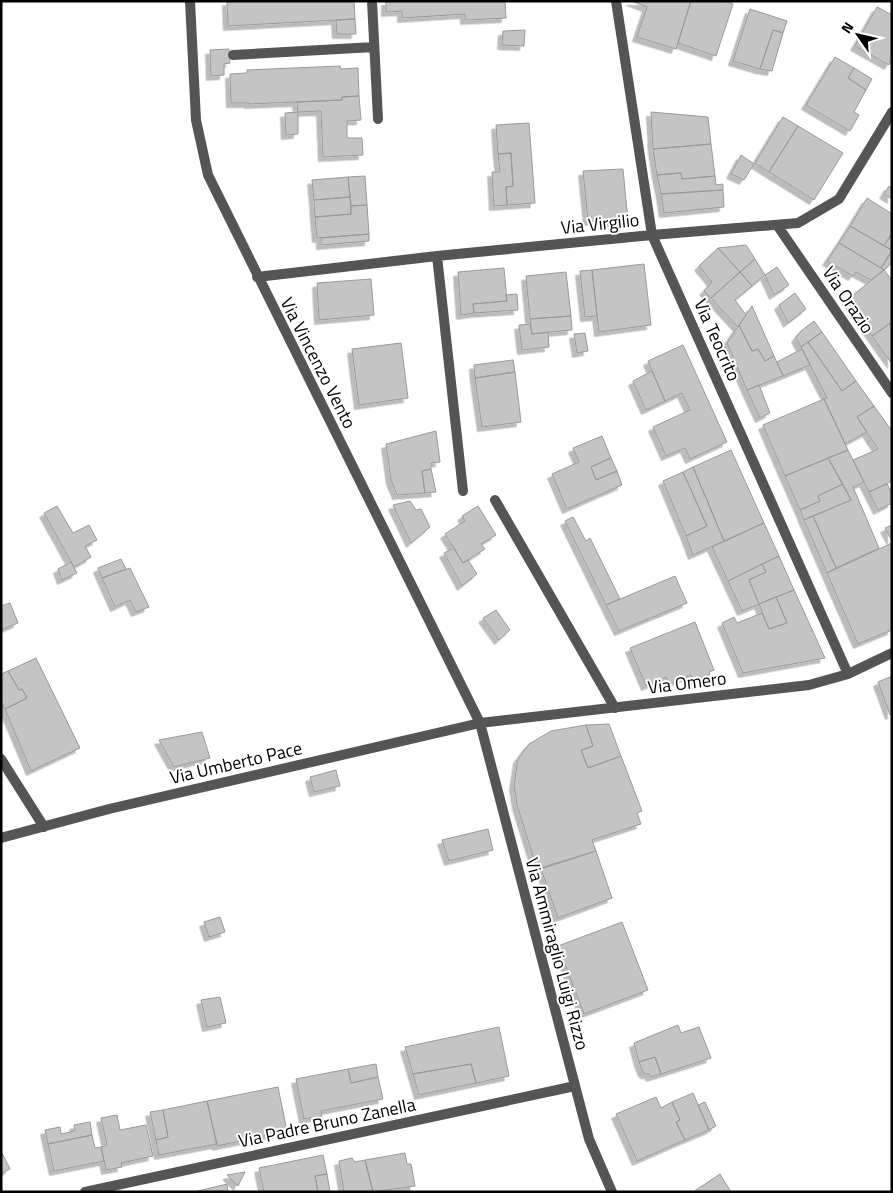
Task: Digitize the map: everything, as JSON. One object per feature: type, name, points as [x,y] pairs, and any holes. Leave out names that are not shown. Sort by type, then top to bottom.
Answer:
[{"type":"street","name":"Via Vincenzo Vento","points":[[190,1],[196,120],[208,175],[257,277],[480,722]]},
{"type":"street","points":[[372,1],[378,119]]},
{"type":"street","name":"Via Teocrito","points":[[616,1],[652,235],[848,674]]},
{"type":"street","points":[[233,55],[374,47]]},
{"type":"street","name":"Via Virgilio","points":[[257,277],[437,256],[798,222],[839,199],[892,112]]},
{"type":"street","name":"Via Orazio","points":[[777,225],[892,393]]},
{"type":"street","points":[[437,256],[463,491]]},
{"type":"street","points":[[495,500],[615,708]]},
{"type":"street","name":"Via Omero","points":[[480,722],[809,685],[848,674],[892,653]]},
{"type":"street","name":"Via Umberto Pace","points":[[1,838],[109,809],[480,722]]},
{"type":"street","name":"Via Ammiraglio Luigi Rizzo","points":[[480,722],[589,1139],[612,1192]]},
{"type":"street","points":[[1,759],[44,826]]},
{"type":"street","name":"Via Padre Bruno Zanella","points":[[85,1192],[575,1086]]},
{"type":"building","points":[[227,1],[354,1],[355,19],[228,26]]},
{"type":"building","points":[[386,1],[505,1],[506,18],[465,20],[465,14],[402,18],[402,11],[386,12]]},
{"type":"building","points":[[631,1],[691,1],[676,49],[637,37],[647,7]]},
{"type":"building","points":[[691,1],[724,1],[733,4],[716,56],[678,43]]},
{"type":"building","points":[[877,7],[892,15],[892,60],[889,65],[855,46]]},
{"type":"building","points":[[750,9],[787,21],[783,33],[773,30],[760,69],[733,61]]},
{"type":"building","points":[[355,19],[356,34],[337,34],[336,20]]},
{"type":"building","points":[[525,30],[524,46],[502,45],[503,31]]},
{"type":"building","points":[[773,30],[783,33],[772,71],[760,69]]},
{"type":"building","points":[[229,49],[230,63],[224,64],[224,75],[211,76],[210,50]]},
{"type":"building","points":[[835,57],[854,68],[848,78],[866,90],[854,112],[859,115],[850,131],[806,105]]},
{"type":"building","points":[[340,66],[341,69],[358,68],[359,96],[342,97],[342,100],[231,103],[230,74],[247,73],[247,70]]},
{"type":"building","points":[[854,68],[872,79],[866,90],[848,78]]},
{"type":"building","points":[[359,96],[361,120],[347,121],[347,138],[362,138],[363,155],[323,157],[321,111],[298,112],[297,102],[342,100],[342,97]]},
{"type":"building","points":[[298,112],[298,134],[286,135],[285,113]]},
{"type":"building","points":[[651,112],[708,117],[711,144],[653,149]]},
{"type":"building","points":[[783,117],[798,126],[769,172],[755,163]]},
{"type":"building","points":[[529,123],[535,203],[507,205],[506,187],[513,186],[511,153],[498,154],[496,125]]},
{"type":"building","points":[[798,126],[843,153],[814,200],[769,172]]},
{"type":"building","points":[[711,144],[715,176],[682,179],[681,173],[657,175],[653,149]]},
{"type":"building","points":[[511,153],[513,186],[506,187],[507,205],[494,206],[492,172],[500,172],[498,154]]},
{"type":"building","points":[[741,155],[754,164],[744,180],[731,174]]},
{"type":"building","points":[[623,169],[628,221],[603,223],[603,220],[588,221],[583,171]]},
{"type":"building","points":[[681,173],[682,179],[715,176],[716,185],[723,184],[723,190],[661,194],[657,175]]},
{"type":"building","points":[[365,176],[367,205],[351,206],[348,177]]},
{"type":"building","points":[[348,177],[350,197],[314,200],[312,180]]},
{"type":"building","points":[[889,186],[892,188],[892,199],[884,194]]},
{"type":"building","points":[[723,190],[724,207],[664,213],[661,194]]},
{"type":"building","points":[[350,197],[351,214],[315,217],[314,200]]},
{"type":"building","points":[[867,198],[892,214],[892,233],[884,246],[850,226]]},
{"type":"building","points":[[367,205],[369,234],[317,238],[315,217],[351,214],[351,206]]},
{"type":"building","points":[[850,226],[892,250],[881,268],[839,243]]},
{"type":"building","points":[[892,233],[892,250],[884,246]]},
{"type":"building","points":[[369,234],[369,241],[321,245],[321,238]]},
{"type":"building","points":[[839,243],[884,270],[871,280],[856,272],[853,276],[827,261]]},
{"type":"building","points":[[746,245],[755,259],[740,272],[718,248]]},
{"type":"building","points":[[718,248],[740,272],[711,298],[704,291],[712,282],[699,266]]},
{"type":"building","points":[[892,252],[892,263],[884,270],[881,268]]},
{"type":"building","points":[[755,259],[765,275],[752,286],[740,272]]},
{"type":"building","points":[[644,264],[651,325],[599,332],[592,270]]},
{"type":"building","points":[[777,267],[789,285],[774,295],[765,275]]},
{"type":"building","points":[[504,268],[507,301],[473,304],[474,313],[461,315],[458,272]]},
{"type":"building","points":[[592,270],[597,316],[585,317],[580,271]]},
{"type":"building","points":[[884,270],[892,280],[892,322],[872,336],[847,300]]},
{"type":"building","points":[[566,272],[571,316],[530,319],[526,276]]},
{"type":"building","points":[[740,272],[752,286],[735,300],[746,315],[738,327],[711,298]]},
{"type":"building","points":[[371,279],[374,315],[319,320],[317,283]]},
{"type":"building","points":[[795,293],[806,309],[788,323],[779,305]]},
{"type":"building","points":[[517,294],[518,310],[474,313],[473,304],[507,301],[506,295]]},
{"type":"building","points":[[752,306],[774,356],[765,361],[758,349],[752,351],[739,325]]},
{"type":"building","points":[[571,316],[572,330],[532,334],[530,319]]},
{"type":"building","points":[[814,321],[822,332],[801,347],[796,338],[801,331]]},
{"type":"building","points":[[892,322],[892,364],[872,336]]},
{"type":"building","points":[[530,324],[532,334],[548,332],[549,347],[522,350],[519,325]]},
{"type":"building","points":[[739,325],[752,351],[758,349],[765,361],[774,356],[783,376],[747,390],[727,343]]},
{"type":"building","points":[[822,332],[856,381],[842,391],[808,342]]},
{"type":"building","points":[[585,333],[588,351],[577,353],[574,334]]},
{"type":"building","points":[[808,342],[842,391],[856,381],[874,406],[857,417],[867,432],[845,444],[824,399],[827,398],[801,347]]},
{"type":"building","points":[[401,343],[408,398],[359,405],[352,349]]},
{"type":"building","points":[[683,345],[727,442],[690,459],[685,448],[666,456],[653,427],[690,410],[682,393],[665,401],[648,361]]},
{"type":"building","points":[[802,349],[810,365],[783,376],[777,362]]},
{"type":"building","points":[[513,360],[515,372],[475,378],[474,365]]},
{"type":"building","points":[[652,371],[665,401],[646,410],[633,381]]},
{"type":"building","points":[[515,372],[521,422],[482,427],[475,378]]},
{"type":"building","points":[[759,385],[770,413],[760,418],[747,390]]},
{"type":"building","points":[[824,399],[848,450],[785,476],[763,425]]},
{"type":"building","points":[[874,406],[892,431],[892,481],[869,492],[853,460],[878,449],[857,417]]},
{"type":"building","points":[[436,431],[440,462],[431,463],[431,469],[422,471],[425,493],[397,495],[391,480],[386,444]]},
{"type":"building","points":[[602,436],[611,458],[591,467],[596,480],[617,471],[622,485],[567,509],[552,474],[579,462],[573,448]]},
{"type":"building","points":[[731,450],[764,523],[724,541],[693,467]]},
{"type":"building","points":[[848,450],[864,482],[853,487],[879,548],[836,568],[813,516],[851,500],[828,458]]},
{"type":"building","points":[[611,458],[617,471],[596,480],[591,467]]},
{"type":"building","points":[[828,458],[843,484],[818,496],[820,501],[800,510],[785,476]]},
{"type":"building","points":[[693,467],[724,541],[693,555],[686,536],[707,526],[683,472]]},
{"type":"building","points":[[431,469],[436,492],[425,493],[422,471]]},
{"type":"building","points":[[683,472],[707,526],[686,536],[663,481]]},
{"type":"building","points":[[843,484],[851,500],[804,520],[800,510],[820,501],[818,496]]},
{"type":"building","points":[[887,484],[892,493],[892,503],[878,510],[869,492]]},
{"type":"building","points":[[410,501],[416,510],[421,509],[430,527],[411,543],[393,505]]},
{"type":"building","points":[[57,506],[73,533],[89,525],[97,540],[85,546],[91,557],[74,567],[44,513]]},
{"type":"building","points":[[478,506],[496,535],[481,544],[485,549],[463,563],[445,534],[465,521],[462,516]]},
{"type":"building","points":[[813,516],[836,568],[827,573],[804,520]]},
{"type":"building","points":[[573,517],[586,541],[590,538],[620,599],[606,605],[565,521]]},
{"type":"building","points":[[764,523],[779,556],[728,581],[712,547]]},
{"type":"building","points":[[892,525],[892,541],[885,528]]},
{"type":"building","points":[[892,543],[892,630],[858,644],[827,573]]},
{"type":"building","points":[[454,548],[463,563],[468,560],[477,574],[462,586],[444,553]]},
{"type":"building","points":[[779,556],[794,590],[759,604],[749,580],[766,572],[762,564]]},
{"type":"building","points":[[121,559],[126,569],[102,578],[98,568]]},
{"type":"building","points":[[71,562],[77,573],[62,580],[58,569]]},
{"type":"building","points":[[762,564],[766,572],[749,580],[759,604],[742,611],[728,581]]},
{"type":"building","points":[[130,568],[149,607],[136,612],[130,600],[115,607],[102,578]]},
{"type":"building","points":[[675,576],[687,603],[619,631],[606,605]]},
{"type":"building","points":[[794,590],[825,658],[743,673],[722,623],[734,617],[737,623],[762,613],[769,629],[787,623],[776,597]]},
{"type":"building","points":[[776,597],[787,623],[769,629],[759,604]]},
{"type":"building","points":[[10,603],[18,623],[1,630],[1,606]]},
{"type":"building","points":[[496,610],[510,630],[499,640],[483,618]]},
{"type":"building","points":[[695,622],[714,670],[709,672],[710,674],[693,681],[691,675],[669,684],[666,677],[646,686],[630,648]]},
{"type":"building","points":[[36,658],[80,748],[31,771],[5,709],[27,698],[22,689],[19,690],[8,671]]},
{"type":"building","points":[[8,671],[19,690],[22,689],[27,698],[5,709],[1,701],[1,674]]},
{"type":"building","points":[[892,676],[892,714],[890,715],[878,682]]},
{"type":"building","points":[[609,724],[621,756],[588,768],[581,750],[593,746],[586,725]]},
{"type":"building","points":[[586,725],[593,746],[581,750],[588,768],[621,756],[642,811],[637,813],[641,824],[592,840],[596,851],[537,869],[517,805],[514,785],[518,759],[529,744],[551,731]]},
{"type":"building","points":[[202,732],[210,758],[174,767],[159,740]]},
{"type":"building","points":[[336,770],[340,786],[314,792],[310,777]]},
{"type":"building","points":[[488,829],[493,850],[449,861],[442,840]]},
{"type":"building","points":[[596,851],[612,898],[558,918],[541,869]]},
{"type":"building","points":[[220,917],[225,932],[209,937],[204,922]]},
{"type":"building","points":[[622,922],[648,990],[584,1014],[558,946]]},
{"type":"building","points":[[220,997],[226,1023],[207,1027],[201,1000]]},
{"type":"building","points":[[678,1025],[681,1033],[699,1027],[711,1058],[661,1074],[655,1057],[639,1062],[634,1043]]},
{"type":"building","points":[[499,1027],[509,1076],[476,1083],[471,1064],[413,1074],[405,1047]]},
{"type":"building","points":[[655,1057],[661,1074],[651,1077],[643,1072],[639,1062]]},
{"type":"building","points":[[376,1064],[378,1077],[351,1083],[348,1069]]},
{"type":"building","points":[[471,1064],[476,1083],[419,1095],[413,1074]]},
{"type":"building","points":[[348,1069],[351,1083],[378,1077],[383,1099],[321,1111],[322,1116],[304,1119],[296,1079]]},
{"type":"building","points":[[278,1087],[287,1131],[217,1146],[207,1101]]},
{"type":"building","points":[[693,1093],[709,1130],[685,1140],[676,1122],[680,1120],[672,1102]]},
{"type":"building","points":[[656,1097],[661,1108],[672,1102],[680,1120],[676,1122],[685,1140],[637,1161],[616,1114]]},
{"type":"building","points":[[207,1101],[217,1144],[159,1155],[156,1140],[168,1137],[163,1110]]},
{"type":"building","points":[[705,1102],[716,1126],[709,1130],[698,1105]]},
{"type":"building","points":[[163,1110],[168,1137],[156,1140],[150,1112]]},
{"type":"building","points":[[117,1115],[120,1130],[146,1125],[153,1156],[121,1163],[122,1167],[106,1170],[101,1147],[107,1145],[101,1118]]},
{"type":"building","points":[[90,1122],[92,1135],[48,1144],[45,1130],[60,1127],[61,1134],[75,1131],[74,1125]]},
{"type":"building","points":[[92,1135],[95,1148],[101,1147],[104,1161],[54,1171],[48,1144]]},
{"type":"building","points":[[1,1151],[10,1169],[1,1174]]},
{"type":"building","points":[[405,1153],[407,1164],[411,1164],[415,1186],[373,1192],[365,1160]]},
{"type":"building","points":[[323,1155],[327,1174],[315,1176],[318,1192],[264,1192],[259,1168]]},
{"type":"building","points":[[352,1158],[355,1162],[365,1160],[373,1192],[344,1192],[339,1161]]},
{"type":"building","points":[[245,1172],[238,1186],[227,1175]]},
{"type":"building","points":[[327,1174],[330,1192],[318,1192],[315,1176]]},
{"type":"building","points":[[720,1174],[731,1192],[693,1192]]},
{"type":"building","points":[[227,1184],[228,1192],[194,1192]]}]
